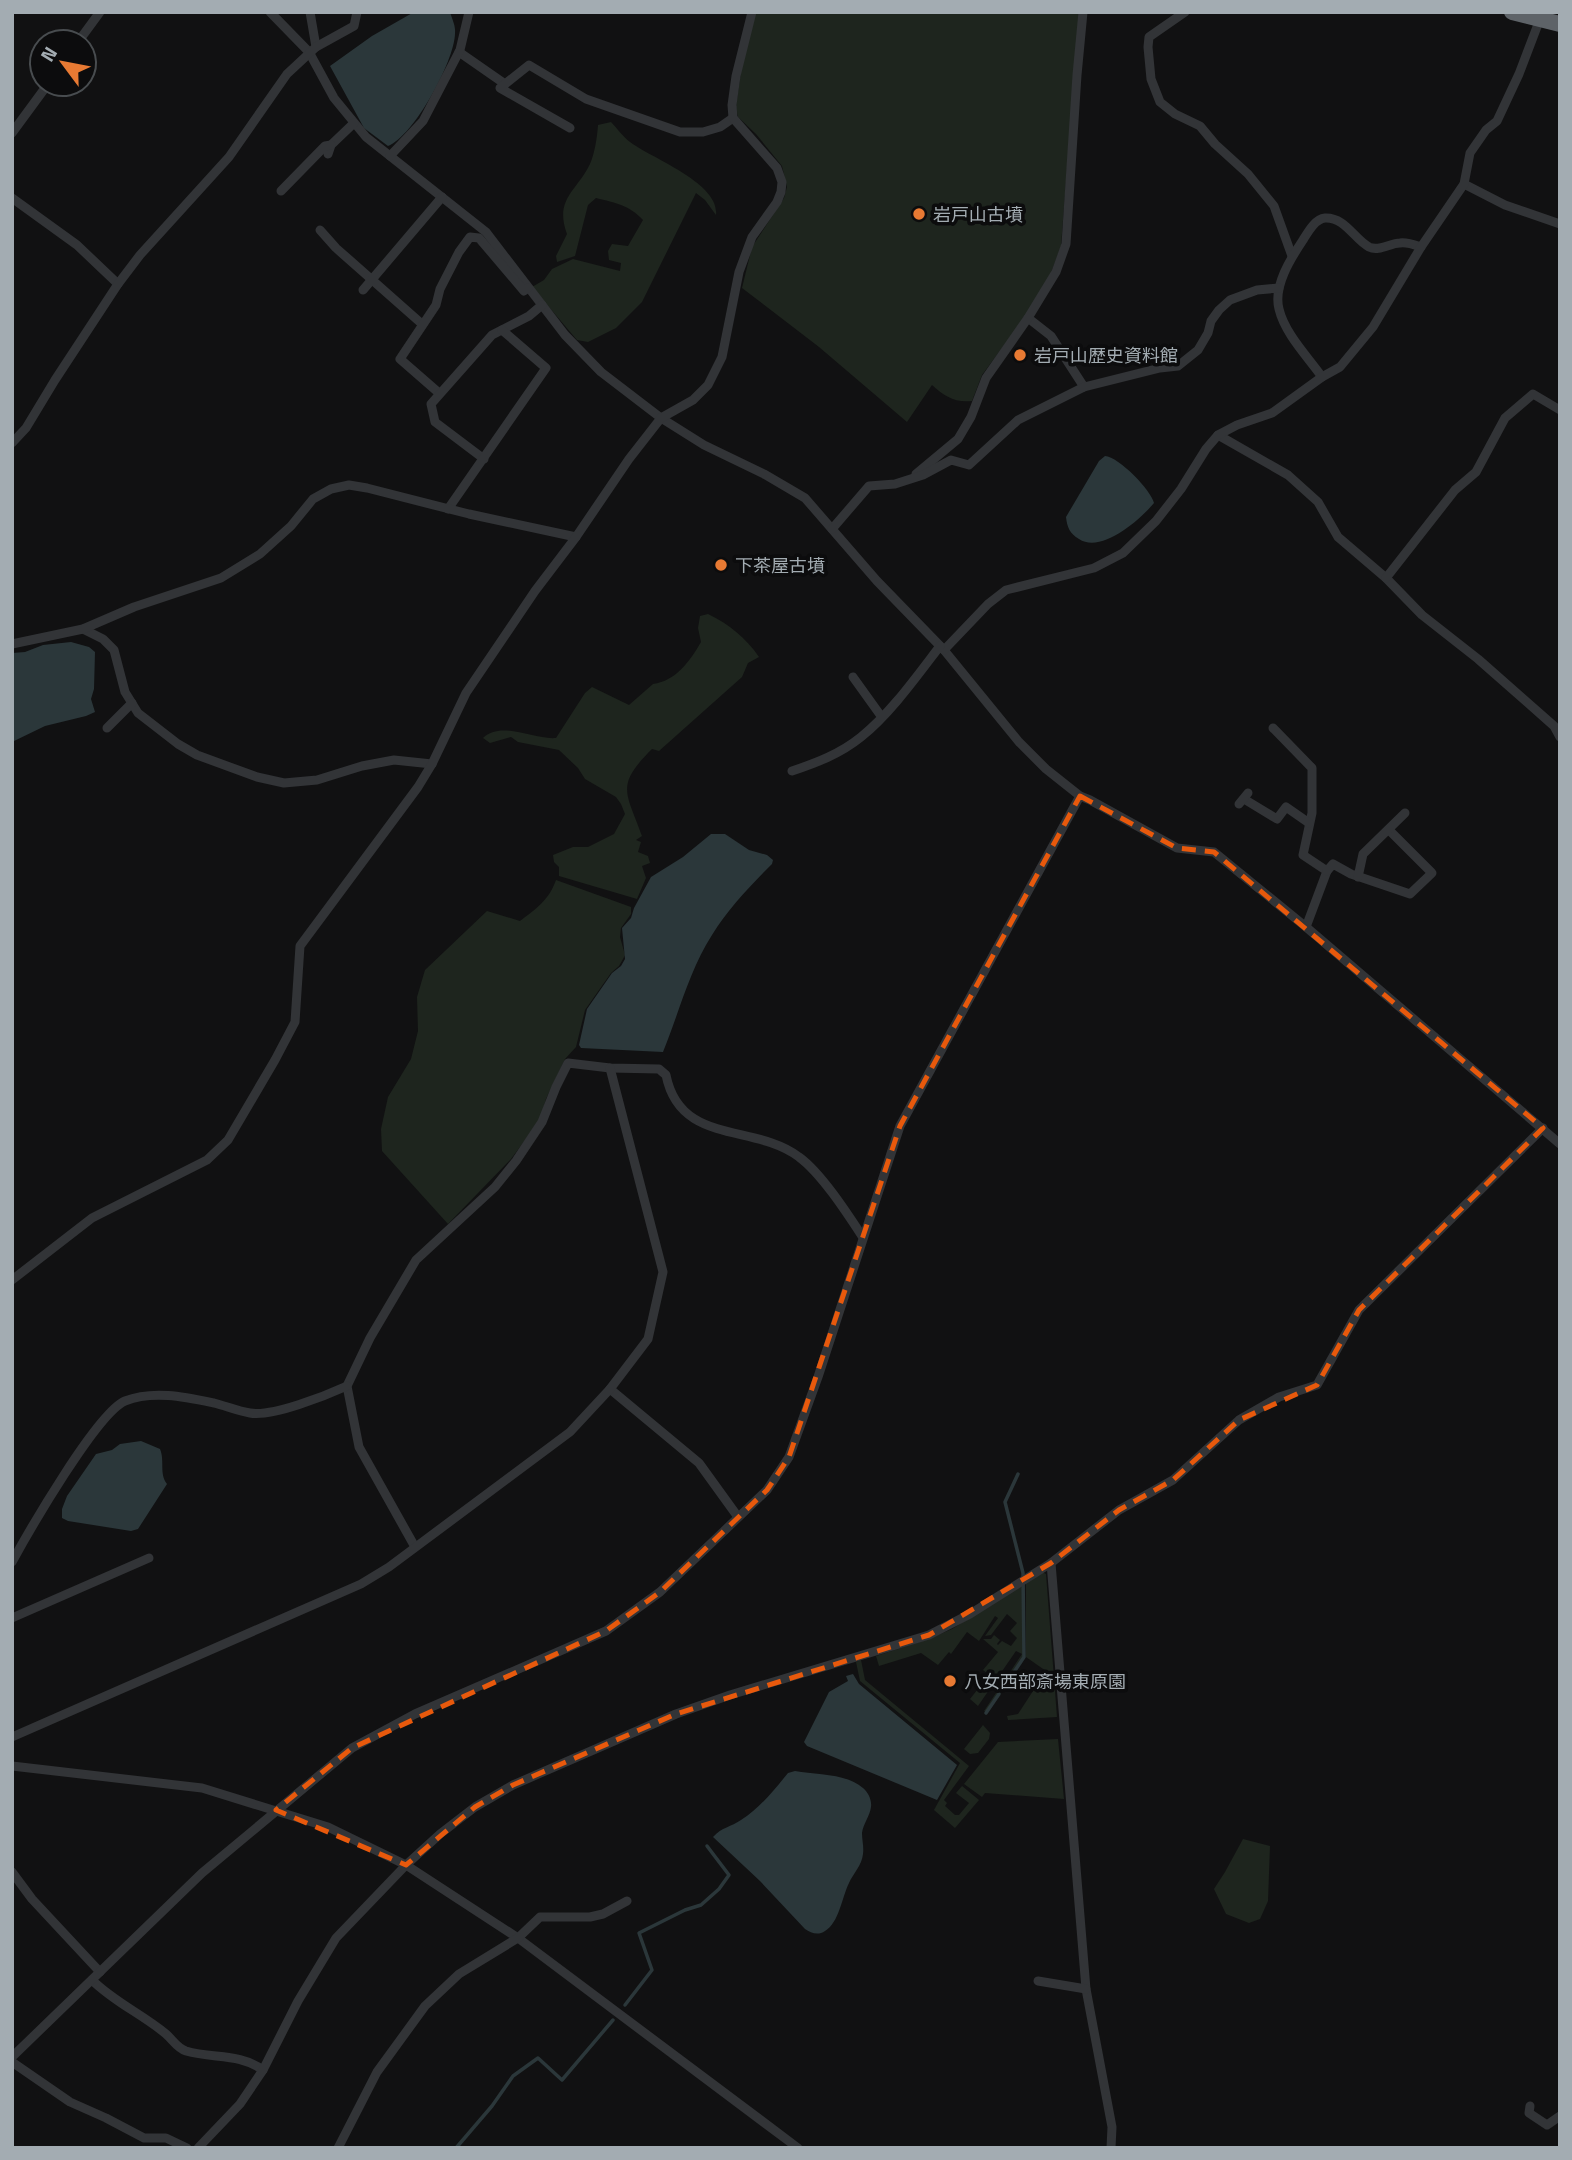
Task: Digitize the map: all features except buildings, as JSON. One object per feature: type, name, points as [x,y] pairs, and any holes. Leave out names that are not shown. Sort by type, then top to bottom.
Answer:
[{"type":"highway","points":[[1512,12],[1550,19]]},
{"type":"street","points":[[88,28],[100,12]]},
{"type":"street","points":[[270,12],[312,50]]},
{"type":"street","points":[[310,12],[312,50],[334,98],[354,123],[366,137],[486,232],[565,335],[601,372],[661,418],[704,445],[764,474],[805,498],[877,581],[942,648],[1020,742],[1046,769],[1080,796],[1177,848],[1214,852],[1306,926],[1560,1144]]},
{"type":"street","points":[[12,443],[26,428],[139,255],[229,156],[287,74],[312,50],[354,26],[357,12]]},
{"type":"street","points":[[390,156],[424,121],[459,52],[469,12]]},
{"type":"street","points":[[12,1280],[92,1218],[207,1160],[228,1140],[295,1022],[300,946],[418,787],[466,693],[629,459],[661,418],[693,400],[708,384],[722,357],[739,272],[752,237],[781,192],[782,182],[777,168],[733,118],[736,76],[752,12]]},
{"type":"street","points":[[912,477],[958,439],[971,417],[986,378],[1056,272],[1066,244],[1083,12]]},
{"type":"street","points":[[1185,12],[1149,37],[1151,79],[1160,102],[1175,114],[1200,126],[1215,144],[1248,174],[1274,206],[1292,256]]},
{"type":"street","points":[[792,771],[822,760],[862,736],[942,648],[1006,590],[1094,568],[1123,552],[1156,521],[1218,435],[1272,413],[1340,367],[1373,327],[1421,247],[1464,184],[1470,153],[1486,130],[1497,121],[1519,74],[1550,19]]},
{"type":"street","points":[[459,52],[505,84]]},
{"type":"street","points":[[570,128],[500,88],[529,65],[586,99],[680,132],[703,132],[719,127],[733,118]]},
{"type":"street","points":[[12,133],[38,98]]},
{"type":"street","points":[[281,191],[325,146],[330,149],[354,123]]},
{"type":"street","points":[[1464,184],[1505,205],[1560,224]]},
{"type":"street","points":[[363,290],[442,197]]},
{"type":"street","points":[[12,198],[77,244],[118,284]]},
{"type":"street","points":[[1322,377],[1289,331],[1279,309],[1279,288],[1292,256],[1313,226],[1326,218],[1342,223],[1370,248],[1401,243],[1421,247]]},
{"type":"street","points":[[320,230],[336,248],[422,324]]},
{"type":"street","points":[[439,393],[400,359],[436,305],[440,289],[470,237],[479,237],[524,291],[528,287]]},
{"type":"street","points":[[832,529],[869,486],[895,484],[923,475],[951,460],[969,465],[1018,420],[1084,387],[1178,366],[1198,350],[1208,333],[1211,321],[1230,300],[1257,290],[1279,288]]},
{"type":"street","points":[[484,459],[435,422],[431,404],[492,335],[529,316],[542,305]]},
{"type":"street","points":[[1028,318],[1051,336],[1084,387]]},
{"type":"street","points":[[448,509],[546,368],[502,330]]},
{"type":"street","points":[[1386,578],[1455,490],[1476,472],[1505,418],[1533,394],[1560,410]]},
{"type":"street","points":[[1218,435],[1288,475],[1318,502],[1338,537],[1386,578],[1422,615],[1478,659],[1554,726],[1560,737]]},
{"type":"street","points":[[12,643],[83,629],[134,607],[221,578],[260,554],[290,526],[313,499],[331,488],[349,485],[367,488],[576,537]]},
{"type":"street","points":[[83,629],[103,639],[114,650],[125,692],[138,713],[197,755],[257,777],[284,783],[317,780],[362,766],[394,760],[432,764]]},
{"type":"street","points":[[853,677],[881,716]]},
{"type":"street","points":[[107,728],[132,704]]},
{"type":"street","points":[[1554,726],[1560,716]]},
{"type":"street","points":[[1273,728],[1312,768],[1312,813],[1303,855],[1327,871]]},
{"type":"street","points":[[187,2148],[166,2138],[144,2137],[126,2130],[107,2118],[70,2102],[12,2059],[202,1873],[352,1748],[415,1714],[606,1631],[660,1592],[766,1490],[789,1457],[900,1126],[1080,796]]},
{"type":"street","points":[[1244,799],[1277,819],[1286,807],[1309,823]]},
{"type":"street","points":[[1358,877],[1363,854],[1405,813]]},
{"type":"street","points":[[1306,926],[1327,871],[1333,864],[1358,877],[1410,894],[1433,873],[1389,830]]},
{"type":"street","points":[[415,1547],[359,1447],[347,1386],[370,1338],[415,1260],[495,1187],[516,1161],[542,1122],[568,1063],[610,1068],[659,1069],[666,1075],[669,1091],[679,1106],[701,1123],[719,1131],[778,1146],[799,1157],[819,1178],[862,1236]]},
{"type":"street","points":[[12,1737],[361,1584],[570,1433],[610,1389],[648,1339],[663,1272],[610,1068]]},
{"type":"street","points":[[198,2148],[240,2104],[263,2070],[298,2001],[336,1938],[406,1865],[475,1807],[513,1784],[676,1714],[929,1635],[970,1614],[1051,1563],[1119,1510],[1173,1480],[1239,1420],[1279,1397],[1317,1385],[1359,1310],[1543,1128]]},
{"type":"street","points":[[12,1562],[83,1446],[101,1421],[122,1402],[148,1395],[172,1395],[252,1414],[323,1397],[347,1386]]},
{"type":"street","points":[[610,1389],[699,1463],[738,1517]]},
{"type":"street","points":[[12,1618],[149,1558]]},
{"type":"street","points":[[1051,1563],[1086,1989],[1112,2127],[1111,2148]]},
{"type":"street","points":[[12,1766],[202,1788],[328,1827],[406,1865],[517,1938],[798,2148]]},
{"type":"street","points":[[12,1872],[32,1899],[100,1972]]},
{"type":"street","points":[[338,2148],[377,2072],[425,2006],[459,1974],[517,1938],[540,1917],[590,1917],[603,1914],[627,1901]]},
{"type":"street","points":[[92,1980],[106,1994],[166,2034],[178,2048],[252,2062],[263,2070]]},
{"type":"street","points":[[1038,1980],[1086,1989]]},
{"type":"street","points":[[1530,2106],[1529,2113],[1547,2125],[1560,2116]]},
{"type":"highlighted area","points":[[1080,796],[1177,848],[1214,852],[1543,1128],[1359,1310],[1317,1385],[1239,1420],[1173,1480],[1119,1510],[1051,1563],[929,1635],[676,1714],[513,1785],[475,1807],[406,1865],[276,1810],[352,1748],[606,1631],[660,1592],[767,1490],[789,1457],[900,1126]]},
{"type":"shaded area","points":[[414,12],[450,12],[455,28],[453,46],[440,79],[420,114],[398,139],[388,146],[364,128],[330,66],[372,36]]},
{"type":"shaded area","name":"岩戸山古墳","points":[[756,12],[1079,12],[1061,246],[1051,273],[1025,317],[982,375],[972,401],[950,398],[932,385],[907,422],[819,347],[742,288],[752,247],[784,198],[787,187],[782,166],[738,117],[736,107],[742,64]]},
{"type":"shaded area","points":[[611,122],[630,142],[696,182],[714,203],[716,215],[696,193],[642,302],[616,328],[588,342],[577,340],[532,287],[544,280],[552,269],[573,259],[620,271],[621,263],[609,260],[608,251],[612,244],[628,246],[643,220],[627,208],[596,198],[588,205],[575,256],[557,262],[556,256],[567,234],[563,212],[565,204],[590,164],[598,125]]},
{"type":"shaded area","points":[[1105,456],[1118,462],[1134,475],[1154,503],[1120,533],[1109,539],[1088,542],[1071,532],[1066,517],[1099,461]]},
{"type":"shaded area","points":[[708,614],[736,632],[759,657],[748,663],[742,677],[659,751],[652,749],[628,781],[628,798],[642,836],[636,840],[641,842],[638,852],[648,856],[650,863],[642,866],[646,878],[637,899],[559,876],[559,867],[554,862],[553,855],[573,847],[588,847],[614,834],[625,814],[621,804],[616,797],[585,779],[578,768],[559,750],[518,742],[511,737],[490,743],[483,738],[490,733],[508,731],[556,738],[585,693],[592,687],[629,705],[653,684],[669,679],[687,663],[701,642],[698,628],[700,616]]},
{"type":"shaded area","points":[[71,642],[89,647],[95,652],[94,689],[91,699],[95,712],[45,726],[12,742],[12,653],[25,652],[43,645]]},
{"type":"shaded area","points":[[711,834],[725,834],[749,850],[767,855],[773,860],[712,935],[691,978],[663,1052],[581,1048],[579,1045],[587,1009],[625,959],[622,928],[631,918],[651,877],[683,857]]},
{"type":"shaded area","points":[[556,880],[631,907],[631,914],[621,928],[620,937],[625,955],[585,1010],[576,1047],[565,1059],[546,1099],[540,1120],[511,1159],[448,1224],[382,1151],[381,1129],[388,1097],[411,1059],[418,1031],[417,997],[425,970],[487,911],[520,921],[546,899]]},
{"type":"shaded area","points":[[141,1441],[160,1449],[163,1476],[167,1484],[138,1529],[131,1531],[62,1518],[67,1496],[96,1454],[112,1450],[120,1444]]},
{"type":"shaded area","points":[[1042,1572],[1046,1574],[1057,1717],[1008,1720],[1007,1716],[1018,1714],[1046,1671],[1026,1657],[1026,1583]]},
{"type":"shaded area","points":[[1023,1585],[1024,1654],[986,1712],[984,1711],[1022,1654],[1016,1651],[978,1706],[970,1699],[989,1675],[983,1670],[998,1652],[983,1639],[991,1639],[994,1635],[1000,1640],[998,1645],[1002,1641],[1011,1646],[1017,1638],[1010,1631],[1017,1623],[1007,1614],[991,1635],[985,1636],[998,1618],[995,1616],[979,1641],[967,1632],[951,1654],[949,1652],[938,1665],[921,1653],[879,1666],[876,1656],[952,1629]]},
{"type":"shaded area","points":[[861,1660],[865,1680],[969,1766],[944,1800],[947,1803],[945,1806],[955,1815],[959,1815],[969,1803],[956,1793],[962,1786],[979,1800],[955,1828],[934,1810],[960,1763],[860,1681],[856,1662]]},
{"type":"shaded area","points":[[853,1674],[859,1684],[957,1765],[937,1800],[807,1746],[804,1742],[829,1692],[848,1681],[846,1676]]},
{"type":"shaded area","points":[[983,1725],[990,1733],[989,1739],[978,1753],[970,1754],[964,1749]]},
{"type":"shaded area","points":[[1058,1739],[1064,1799],[985,1793],[982,1797],[964,1784],[998,1742]]},
{"type":"shaded area","points":[[795,1771],[831,1775],[856,1783],[865,1790],[871,1802],[862,1833],[861,1862],[849,1883],[834,1922],[820,1933],[805,1929],[760,1881],[713,1837],[748,1815],[788,1773]]},
{"type":"shaded area","points":[[1243,1839],[1270,1846],[1268,1901],[1260,1919],[1249,1923],[1226,1914],[1214,1889]]},
{"type":"waterway","points":[[1004,1687],[1024,1657],[1023,1573],[1005,1502],[1018,1474]]},
{"type":"waterway","points":[[986,1713],[999,1694]]},
{"type":"waterway","points":[[625,2005],[652,1970],[639,1933],[701,1905],[719,1889],[729,1875],[707,1846]]},
{"type":"waterway","points":[[456,2148],[492,2106],[513,2076],[538,2058],[562,2080],[613,2020]]},
{"type":"place","name":"岩戸山古墳","points":[[919,214]]},
{"type":"place","name":"岩戸山歴史資料館","points":[[1020,355]]},
{"type":"place","name":"下茶屋古墳","points":[[721,565]]},
{"type":"place","name":"八女西部斎場東原園","points":[[950,1681]]}]
